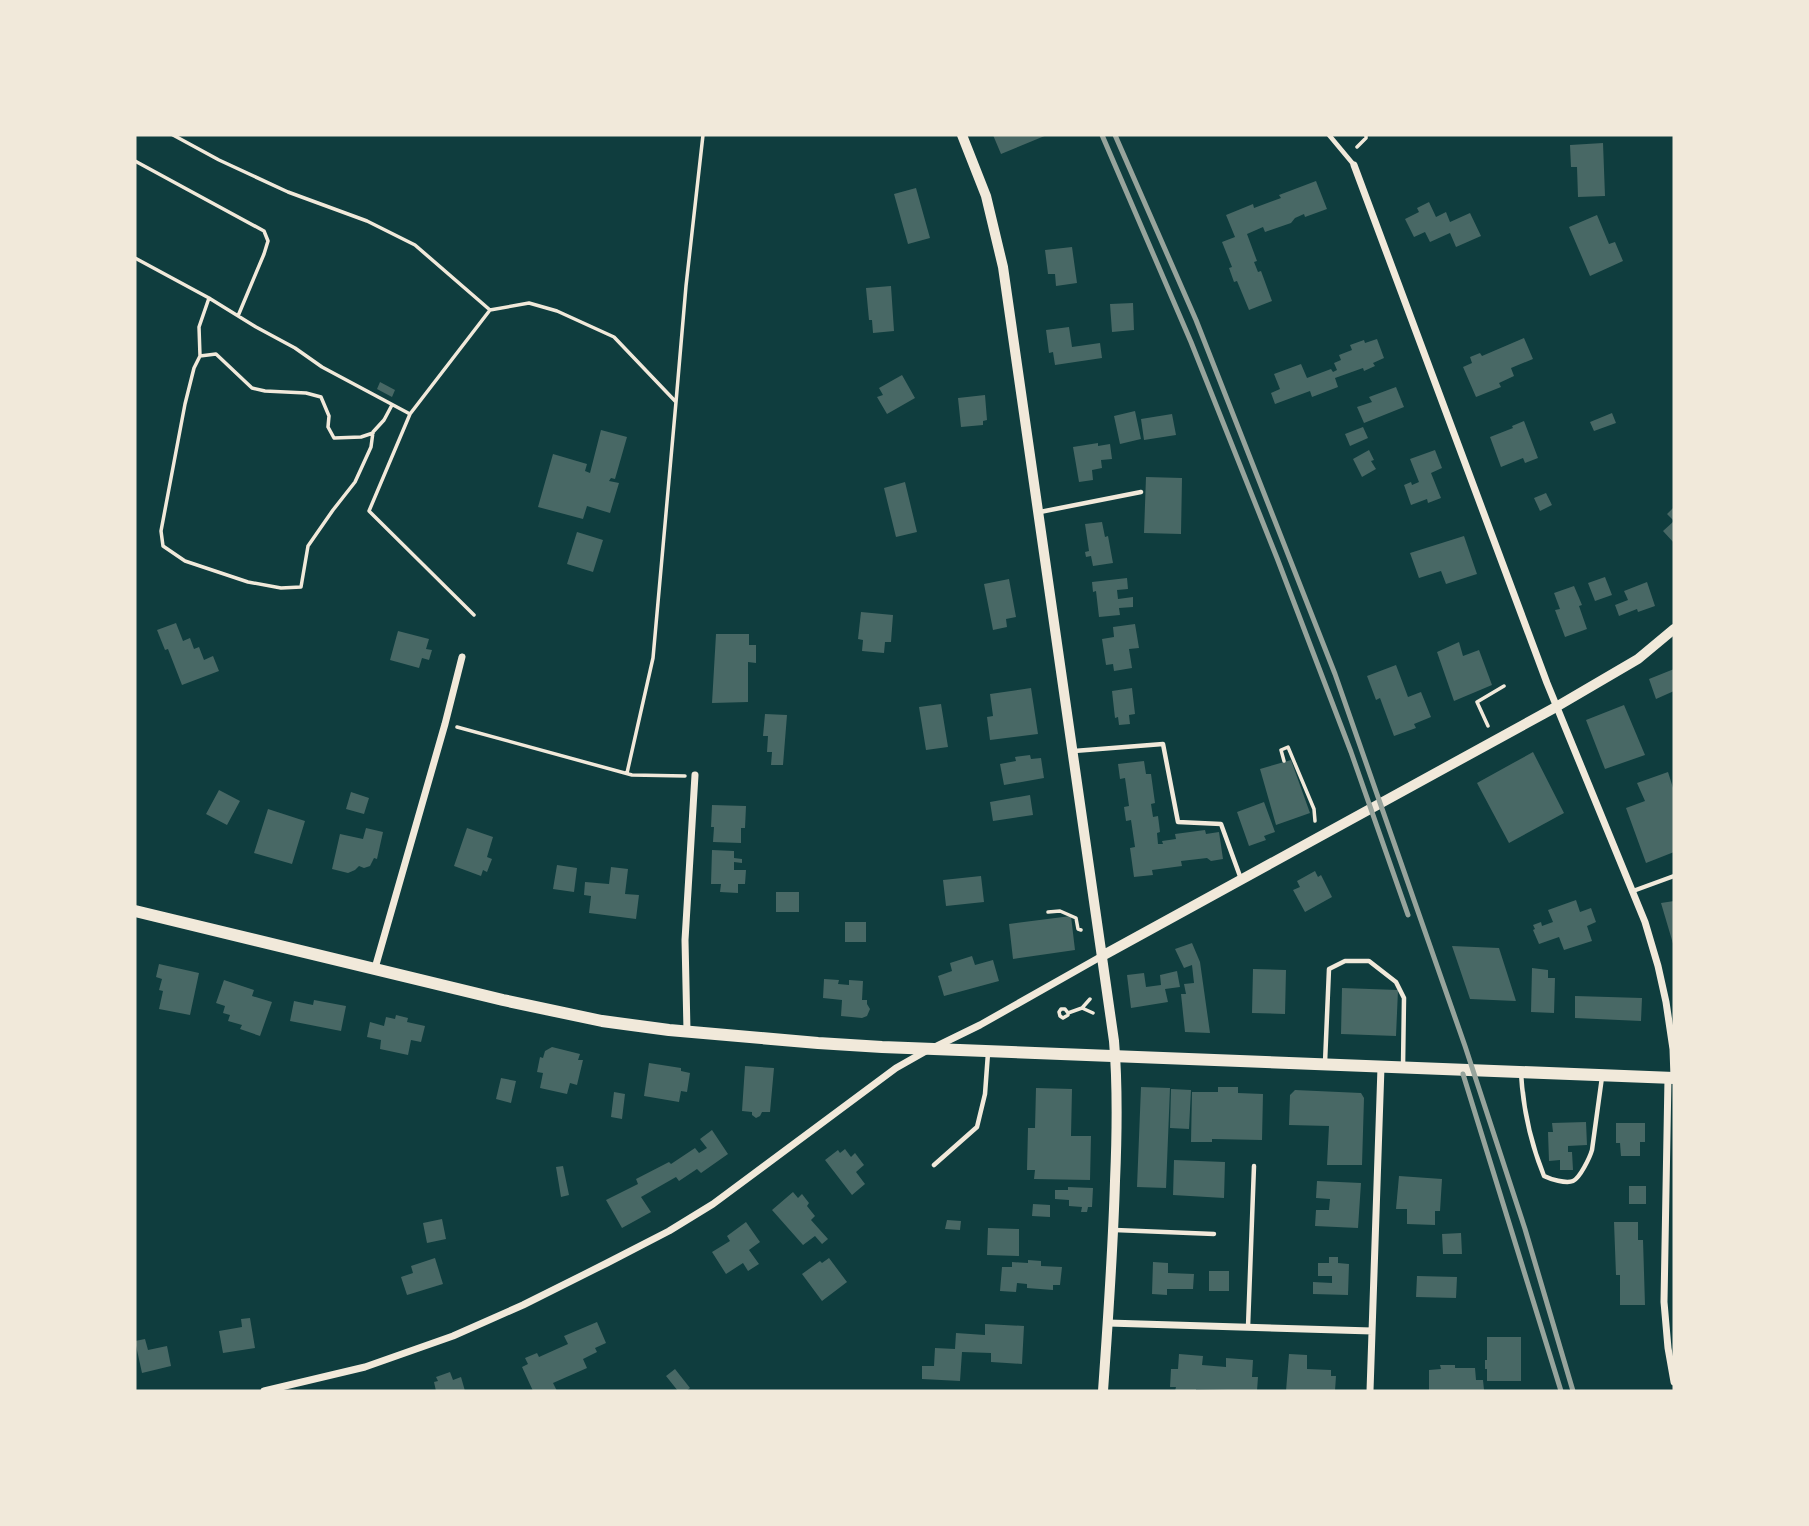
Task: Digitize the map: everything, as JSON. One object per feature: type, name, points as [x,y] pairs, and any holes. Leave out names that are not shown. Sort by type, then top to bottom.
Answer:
[{"type":"main road","points":[[135,911],[578,1016],[687,1031],[818,1044],[1672,1078]]},
{"type":"street","points":[[962,135],[982,184],[996,233],[1009,301],[1115,1057],[1117,1134],[1114,1230],[1103,1391]]},
{"type":"street","points":[[1354,165],[1556,707],[1650,936],[1663,987],[1673,1049],[1664,1302],[1674,1381]]},
{"type":"street","points":[[264,1391],[365,1367],[453,1336],[523,1306],[669,1231],[713,1204],[896,1068],[971,1031],[1102,956],[1556,707],[1638,659],[1674,629]]},
{"type":"street","points":[[375,968],[462,657]]},
{"type":"street","points":[[687,1031],[685,940],[695,775]]},
{"type":"street","points":[[1370,1391],[1381,1067]]},
{"type":"street","points":[[1108,1323],[1371,1331]]},
{"type":"lane","points":[[1329,135],[1354,165]]},
{"type":"lane","points":[[1039,512],[1141,492]]},
{"type":"lane","points":[[1073,751],[1163,744],[1178,822],[1222,824],[1242,880]]},
{"type":"lane","points":[[1633,891],[1674,876]]},
{"type":"lane","points":[[1325,1065],[1329,969],[1345,961],[1369,961],[1396,982],[1404,998],[1403,1068]]},
{"type":"lane","points":[[933,1165],[977,1127],[985,1094],[988,1052]]},
{"type":"lane","points":[[1521,1072],[1523,1099],[1544,1176],[1570,1182],[1575,1180],[1590,1158],[1602,1075]]},
{"type":"lane","points":[[1248,1327],[1254,1166]]},
{"type":"lane","points":[[1114,1230],[1214,1234]]},
{"type":"path","points":[[173,135],[288,192],[367,221],[415,245],[490,310]]},
{"type":"path","points":[[627,774],[653,658],[685,297],[703,135]]},
{"type":"path","points":[[1357,147],[1366,135]]},
{"type":"path","points":[[135,161],[264,231],[268,241],[238,316]]},
{"type":"path","points":[[135,258],[295,348],[322,368],[410,414]]},
{"type":"path","points":[[209,298],[199,327],[200,356],[194,368],[185,404],[161,531],[163,546],[185,561],[248,582],[281,588],[301,586],[309,546],[355,482],[371,447],[373,432]]},
{"type":"path","points":[[474,615],[369,511],[410,414],[490,310],[529,303],[557,311],[614,337],[676,402]]},
{"type":"path","points":[[200,356],[216,354],[252,387],[321,397],[329,416],[328,427],[334,438],[361,437],[373,432],[392,405]]},
{"type":"path","points":[[1488,726],[1477,702],[1504,686]]},
{"type":"path","points":[[445,724],[627,774],[695,775]]},
{"type":"path","points":[[1284,761],[1281,750],[1288,747],[1314,809],[1315,821]]},
{"type":"path","points":[[1048,912],[1060,911],[1076,918],[1078,929],[1081,930]]},
{"type":"path","points":[[1069,1013],[1082,1008],[1090,999]]},
{"type":"path","points":[[1082,1008],[1093,1013]]},
{"type":"building","points":[[993,135],[1047,135],[1001,154]]},
{"type":"building","points":[[1603,143],[1605,196],[1578,197],[1577,167],[1571,167],[1570,145]]},
{"type":"building","points":[[1316,181],[1327,209],[1305,217],[1304,214],[1291,223],[1265,232],[1263,227],[1247,234],[1257,261],[1254,262],[1258,272],[1261,271],[1272,301],[1249,310],[1237,281],[1234,282],[1229,268],[1232,267],[1222,242],[1235,237],[1226,215],[1253,204],[1254,208],[1281,198],[1279,195]]},
{"type":"building","points":[[916,188],[930,238],[908,244],[894,194]]},
{"type":"building","points":[[1429,202],[1436,217],[1446,212],[1450,222],[1470,213],[1481,236],[1456,247],[1450,233],[1430,242],[1425,232],[1414,237],[1405,219],[1419,212],[1417,208]]},
{"type":"building","points":[[1597,215],[1609,244],[1615,242],[1623,261],[1590,276],[1569,227]]},
{"type":"building","points":[[1072,247],[1077,283],[1056,286],[1055,274],[1048,274],[1045,250]]},
{"type":"building","points":[[891,286],[894,331],[873,333],[866,288]]},
{"type":"building","points":[[1133,303],[1134,330],[1112,332],[1110,304]]},
{"type":"building","points":[[1069,327],[1072,347],[1100,343],[1102,358],[1055,365],[1053,352],[1049,353],[1046,330]]},
{"type":"building","points":[[1524,338],[1533,359],[1511,368],[1514,376],[1499,383],[1501,387],[1476,397],[1463,367],[1472,363],[1470,357],[1480,353],[1482,356]]},
{"type":"building","points":[[1377,339],[1384,358],[1373,363],[1375,366],[1335,378],[1338,387],[1312,397],[1310,391],[1275,404],[1271,393],[1280,389],[1274,374],[1301,364],[1307,378],[1331,369],[1333,372],[1337,370],[1334,363],[1341,360],[1339,355],[1352,350],[1350,345]]},
{"type":"building","points":[[902,375],[915,398],[887,414],[877,397],[883,395],[879,388]]},
{"type":"building","points":[[380,382],[395,390],[392,397],[377,389]]},
{"type":"building","points":[[1396,387],[1404,407],[1364,423],[1357,407],[1372,402],[1369,397]]},
{"type":"building","points":[[985,395],[987,420],[983,421],[983,425],[961,427],[958,398]]},
{"type":"building","points":[[1135,411],[1141,439],[1120,444],[1114,416]]},
{"type":"building","points":[[1612,413],[1616,423],[1594,431],[1590,422]]},
{"type":"building","points":[[1172,414],[1176,435],[1144,440],[1141,419]]},
{"type":"building","points":[[1524,421],[1538,458],[1525,463],[1523,458],[1501,467],[1490,437]]},
{"type":"building","points":[[1363,427],[1368,438],[1350,446],[1345,434]]},
{"type":"building","points":[[601,430],[627,437],[615,479],[611,478],[609,481],[619,483],[610,513],[587,506],[583,519],[538,507],[553,454],[587,464],[585,471],[590,473]]},
{"type":"building","points":[[1098,443],[1098,446],[1110,444],[1112,459],[1101,460],[1102,468],[1092,470],[1093,480],[1079,482],[1073,447]]},
{"type":"building","points":[[1369,450],[1376,469],[1362,477],[1353,459]]},
{"type":"building","points":[[1435,450],[1442,468],[1431,473],[1441,498],[1428,503],[1427,499],[1411,505],[1404,485],[1419,482],[1410,459]]},
{"type":"building","points":[[1146,477],[1182,478],[1181,534],[1144,533]]},
{"type":"building","points":[[905,482],[917,532],[896,537],[884,488]]},
{"type":"building","points":[[1546,493],[1552,505],[1540,511],[1534,498]]},
{"type":"building","points":[[1674,507],[1674,521],[1667,514]]},
{"type":"building","points":[[1674,521],[1674,543],[1663,531]]},
{"type":"building","points":[[1102,522],[1105,537],[1108,536],[1113,563],[1093,566],[1091,556],[1086,557],[1085,552],[1089,551],[1085,524]]},
{"type":"building","points":[[577,532],[603,540],[593,572],[567,564]]},
{"type":"building","points":[[1464,536],[1477,574],[1446,584],[1441,571],[1419,578],[1410,553]]},
{"type":"building","points":[[1605,577],[1612,595],[1595,601],[1588,583]]},
{"type":"building","points":[[1127,578],[1128,589],[1117,590],[1118,599],[1133,597],[1133,607],[1119,608],[1120,615],[1099,617],[1096,591],[1093,592],[1092,582]]},
{"type":"building","points":[[1009,579],[1016,617],[1006,619],[1007,627],[993,630],[984,584]]},
{"type":"building","points":[[1647,582],[1655,606],[1619,616],[1615,605],[1628,600],[1624,591]]},
{"type":"building","points":[[1574,586],[1582,605],[1579,606],[1587,629],[1565,637],[1555,610],[1560,609],[1554,593]]},
{"type":"building","points":[[861,612],[893,615],[891,642],[885,642],[884,653],[862,651],[863,640],[858,639]]},
{"type":"building","points":[[176,623],[183,641],[190,638],[194,649],[199,647],[204,660],[213,656],[219,671],[182,685],[168,649],[165,650],[157,630]]},
{"type":"building","points":[[1135,624],[1139,648],[1129,649],[1132,668],[1114,671],[1113,664],[1106,665],[1102,639],[1114,637],[1113,627]]},
{"type":"building","points":[[398,631],[429,639],[426,649],[432,650],[429,660],[422,658],[419,668],[390,660]]},
{"type":"building","points":[[716,634],[749,634],[749,645],[756,645],[756,663],[748,662],[748,702],[712,703]]},
{"type":"building","points":[[1459,642],[1463,656],[1479,650],[1492,685],[1454,701],[1437,652]]},
{"type":"building","points":[[1396,665],[1408,697],[1421,692],[1431,717],[1414,724],[1416,728],[1394,736],[1380,698],[1376,700],[1367,676]]},
{"type":"building","points":[[1674,669],[1674,691],[1656,699],[1649,679]]},
{"type":"building","points":[[1031,688],[1038,734],[990,740],[987,717],[993,716],[990,694]]},
{"type":"building","points":[[1132,688],[1135,714],[1129,715],[1130,724],[1119,725],[1118,717],[1115,718],[1112,691]]},
{"type":"building","points":[[941,704],[948,747],[926,750],[919,707]]},
{"type":"building","points":[[1624,705],[1645,755],[1605,769],[1586,720]]},
{"type":"building","points":[[765,714],[787,715],[783,765],[771,765],[772,752],[767,752],[768,736],[763,736]]},
{"type":"building","points":[[1533,752],[1564,813],[1509,843],[1477,783]]},
{"type":"building","points":[[1030,755],[1031,759],[1041,758],[1044,778],[1004,785],[1000,764],[1016,761],[1015,757]]},
{"type":"building","points":[[1291,760],[1310,813],[1276,825],[1260,769]]},
{"type":"building","points":[[1144,761],[1146,774],[1151,774],[1155,803],[1151,804],[1153,817],[1158,816],[1160,832],[1157,833],[1158,844],[1176,839],[1175,834],[1205,830],[1206,834],[1219,832],[1223,859],[1181,861],[1182,866],[1152,870],[1153,875],[1134,877],[1130,848],[1135,847],[1131,820],[1126,821],[1124,807],[1129,806],[1125,778],[1120,779],[1118,764]]},
{"type":"building","points":[[1668,772],[1674,791],[1674,852],[1646,863],[1626,808],[1645,801],[1637,783]]},
{"type":"building","points":[[219,790],[240,801],[227,825],[206,814]]},
{"type":"building","points":[[351,792],[369,798],[364,814],[346,809]]},
{"type":"building","points":[[1030,795],[1033,815],[993,821],[990,802]]},
{"type":"building","points":[[1264,802],[1275,832],[1264,836],[1266,840],[1249,846],[1237,812]]},
{"type":"building","points":[[712,805],[746,806],[741,843],[713,842]]},
{"type":"building","points":[[268,809],[305,821],[292,864],[254,853]]},
{"type":"building","points":[[366,828],[383,832],[377,859],[374,858],[370,866],[359,866],[348,873],[332,869],[340,834],[363,839]]},
{"type":"building","points":[[467,828],[493,837],[487,857],[492,859],[487,872],[483,870],[481,876],[454,866]]},
{"type":"building","points":[[712,850],[734,851],[734,858],[742,859],[742,863],[734,862],[734,870],[746,870],[745,884],[738,884],[738,893],[720,892],[721,884],[711,884]]},
{"type":"building","points":[[557,865],[577,868],[574,892],[553,889]]},
{"type":"building","points":[[611,867],[628,869],[625,894],[639,895],[636,919],[589,913],[591,896],[584,895],[585,882],[609,884]]},
{"type":"building","points":[[1315,871],[1318,877],[1321,875],[1332,897],[1305,912],[1293,890],[1300,887],[1297,881]]},
{"type":"building","points":[[981,876],[984,902],[946,906],[943,880]]},
{"type":"building","points":[[776,892],[799,892],[799,912],[776,912]]},
{"type":"building","points":[[1576,900],[1580,912],[1591,908],[1596,922],[1587,926],[1592,941],[1564,950],[1559,937],[1539,944],[1533,925],[1541,922],[1542,926],[1553,922],[1548,910]]},
{"type":"building","points":[[1674,901],[1674,947],[1661,903]]},
{"type":"building","points":[[1071,916],[1075,950],[1013,959],[1009,924]]},
{"type":"building","points":[[845,922],[866,922],[866,942],[845,942]]},
{"type":"building","points":[[1192,943],[1200,962],[1210,1033],[1185,1032],[1181,994],[1186,994],[1184,984],[1194,983],[1192,965],[1184,968],[1175,949]]},
{"type":"building","points":[[1452,946],[1499,948],[1516,1001],[1470,999]]},
{"type":"building","points":[[972,956],[975,965],[993,960],[999,981],[944,996],[938,976],[952,971],[950,963]]},
{"type":"building","points":[[159,964],[199,973],[190,1015],[159,1009],[163,991],[159,990],[162,979],[156,977]]},
{"type":"building","points":[[1532,968],[1548,970],[1548,978],[1555,978],[1554,1013],[1531,1012]]},
{"type":"building","points":[[1253,969],[1286,970],[1285,1014],[1252,1013]]},
{"type":"building","points":[[1177,971],[1180,987],[1165,989],[1168,1002],[1131,1008],[1127,975],[1144,973],[1146,987],[1161,985],[1160,975]]},
{"type":"building","points":[[824,979],[839,980],[838,984],[849,985],[849,980],[863,981],[862,1000],[867,1000],[870,1009],[867,1016],[841,1016],[842,1000],[823,998]]},
{"type":"building","points":[[224,980],[254,990],[252,996],[272,1002],[260,1036],[240,1029],[242,1025],[228,1021],[230,1015],[223,1013],[225,1006],[216,1003]]},
{"type":"building","points":[[1342,988],[1398,990],[1396,1036],[1341,1034]]},
{"type":"building","points":[[1575,996],[1642,998],[1641,1021],[1575,1018]]},
{"type":"building","points":[[314,1000],[346,1006],[341,1031],[290,1021],[294,1001],[313,1005]]},
{"type":"building","points":[[396,1015],[408,1018],[407,1022],[425,1026],[421,1042],[411,1040],[408,1055],[380,1049],[381,1040],[367,1037],[370,1022],[384,1026],[386,1017],[395,1019]]},
{"type":"building","points":[[552,1047],[580,1054],[578,1060],[583,1060],[577,1085],[570,1083],[567,1094],[540,1088],[543,1073],[537,1072],[540,1057],[543,1058],[545,1051]]},
{"type":"building","points":[[649,1063],[681,1068],[681,1071],[690,1073],[687,1092],[681,1091],[679,1102],[644,1096]]},
{"type":"building","points":[[745,1066],[774,1068],[770,1112],[762,1112],[756,1118],[752,1112],[742,1111]]},
{"type":"building","points":[[501,1078],[516,1081],[511,1103],[496,1099]]},
{"type":"building","points":[[1141,1087],[1170,1088],[1166,1188],[1137,1187]]},
{"type":"building","points":[[1218,1087],[1238,1087],[1238,1093],[1263,1094],[1262,1140],[1212,1139],[1212,1142],[1191,1142],[1192,1092],[1218,1092]]},
{"type":"building","points":[[1036,1088],[1072,1089],[1071,1136],[1091,1136],[1090,1180],[1034,1179],[1035,1170],[1027,1170],[1028,1128],[1035,1128]]},
{"type":"building","points":[[1171,1089],[1191,1090],[1189,1129],[1170,1128]]},
{"type":"building","points":[[1295,1090],[1361,1093],[1364,1098],[1362,1165],[1327,1165],[1329,1126],[1289,1125],[1290,1095]]},
{"type":"building","points":[[614,1092],[625,1094],[622,1119],[611,1117]]},
{"type":"building","points":[[1586,1122],[1587,1145],[1568,1146],[1568,1152],[1572,1152],[1573,1170],[1560,1170],[1560,1160],[1549,1161],[1548,1132],[1553,1132],[1552,1123]]},
{"type":"building","points":[[1616,1123],[1645,1123],[1645,1142],[1640,1142],[1640,1156],[1621,1156],[1620,1143],[1616,1143]]},
{"type":"building","points":[[712,1130],[728,1154],[701,1173],[697,1169],[679,1181],[676,1177],[641,1197],[651,1212],[622,1228],[606,1200],[638,1184],[636,1179],[669,1162],[671,1164],[695,1148],[699,1153],[707,1148],[700,1139]]},
{"type":"building","points":[[845,1149],[851,1157],[855,1153],[864,1165],[856,1172],[865,1184],[852,1195],[825,1160],[838,1150],[840,1153]]},
{"type":"building","points":[[1174,1160],[1225,1162],[1224,1198],[1173,1195]]},
{"type":"building","points":[[563,1166],[569,1195],[561,1197],[556,1167]]},
{"type":"building","points":[[1399,1176],[1442,1179],[1440,1211],[1435,1211],[1435,1225],[1407,1224],[1407,1209],[1396,1209]]},
{"type":"building","points":[[1317,1181],[1361,1183],[1358,1228],[1315,1226],[1316,1210],[1329,1210],[1330,1199],[1316,1198]]},
{"type":"building","points":[[1629,1186],[1646,1186],[1646,1204],[1629,1204]]},
{"type":"building","points":[[1068,1187],[1093,1188],[1092,1207],[1088,1207],[1087,1212],[1081,1212],[1082,1207],[1069,1206],[1069,1200],[1055,1199],[1055,1190],[1068,1190]]},
{"type":"building","points":[[793,1192],[798,1198],[802,1194],[809,1203],[807,1206],[815,1216],[811,1220],[828,1239],[822,1244],[815,1236],[803,1245],[772,1210]]},
{"type":"building","points":[[1033,1204],[1050,1205],[1050,1217],[1032,1216]]},
{"type":"building","points":[[442,1219],[446,1239],[427,1243],[423,1223]]},
{"type":"building","points":[[947,1220],[961,1221],[960,1230],[945,1229]]},
{"type":"building","points":[[746,1222],[760,1242],[749,1250],[759,1264],[748,1271],[743,1263],[726,1274],[712,1252],[730,1241],[727,1236]]},
{"type":"building","points":[[1614,1222],[1638,1222],[1638,1240],[1643,1240],[1645,1305],[1620,1305],[1620,1275],[1616,1275]]},
{"type":"building","points":[[988,1228],[1019,1229],[1019,1256],[987,1255]]},
{"type":"building","points":[[1461,1233],[1462,1254],[1443,1254],[1442,1234]]},
{"type":"building","points":[[1329,1257],[1338,1257],[1338,1263],[1349,1264],[1348,1295],[1313,1294],[1313,1282],[1332,1283],[1332,1276],[1318,1276],[1318,1263],[1329,1263]]},
{"type":"building","points":[[435,1258],[443,1284],[407,1295],[401,1277],[413,1273],[411,1266]]},
{"type":"building","points":[[829,1258],[847,1282],[822,1301],[802,1274]]},
{"type":"building","points":[[1028,1260],[1041,1261],[1041,1266],[1062,1267],[1060,1285],[1053,1285],[1053,1290],[1027,1288],[1027,1284],[1017,1283],[1016,1292],[1000,1291],[1002,1267],[1012,1267],[1012,1262],[1028,1263]]},
{"type":"building","points":[[1153,1262],[1168,1263],[1168,1273],[1194,1274],[1193,1289],[1167,1289],[1167,1295],[1152,1294]]},
{"type":"building","points":[[1209,1271],[1229,1271],[1229,1291],[1209,1291]]},
{"type":"building","points":[[1417,1276],[1457,1277],[1456,1298],[1416,1297]]},
{"type":"building","points":[[250,1318],[255,1348],[223,1353],[219,1331],[242,1327],[241,1319]]},
{"type":"building","points":[[597,1322],[606,1343],[595,1348],[597,1352],[583,1359],[587,1368],[553,1383],[557,1391],[533,1391],[522,1367],[528,1364],[525,1358],[537,1353],[539,1357],[568,1344],[564,1336]]},
{"type":"building","points":[[985,1324],[1024,1326],[1022,1364],[991,1362],[991,1353],[962,1352],[960,1381],[922,1379],[922,1366],[934,1366],[935,1348],[955,1349],[956,1333],[985,1335]]},
{"type":"building","points":[[1487,1337],[1521,1337],[1521,1381],[1487,1381]]},
{"type":"building","points":[[145,1339],[148,1350],[167,1346],[171,1366],[142,1373],[135,1341]]},
{"type":"building","points":[[1179,1354],[1203,1356],[1202,1365],[1226,1367],[1226,1358],[1253,1360],[1252,1377],[1258,1377],[1257,1391],[1175,1391],[1176,1387],[1170,1387],[1171,1369],[1178,1369]]},
{"type":"building","points":[[1289,1354],[1307,1355],[1307,1369],[1331,1370],[1331,1376],[1336,1376],[1335,1391],[1286,1391]]},
{"type":"building","points":[[1440,1365],[1475,1368],[1476,1380],[1483,1380],[1484,1390],[1429,1391],[1429,1370],[1441,1369]]},
{"type":"building","points":[[675,1369],[690,1388],[686,1391],[678,1391],[666,1376]]},
{"type":"building","points":[[450,1372],[453,1380],[461,1377],[465,1391],[436,1391],[436,1377]]},
{"type":"railway","points":[[1102,135],[1191,342],[1277,558],[1351,752],[1408,915]]},
{"type":"railway","points":[[1115,135],[1196,320],[1335,674],[1465,1046],[1525,1229],[1573,1391]]},
{"type":"railway","points":[[1463,1074],[1561,1391]]}]
